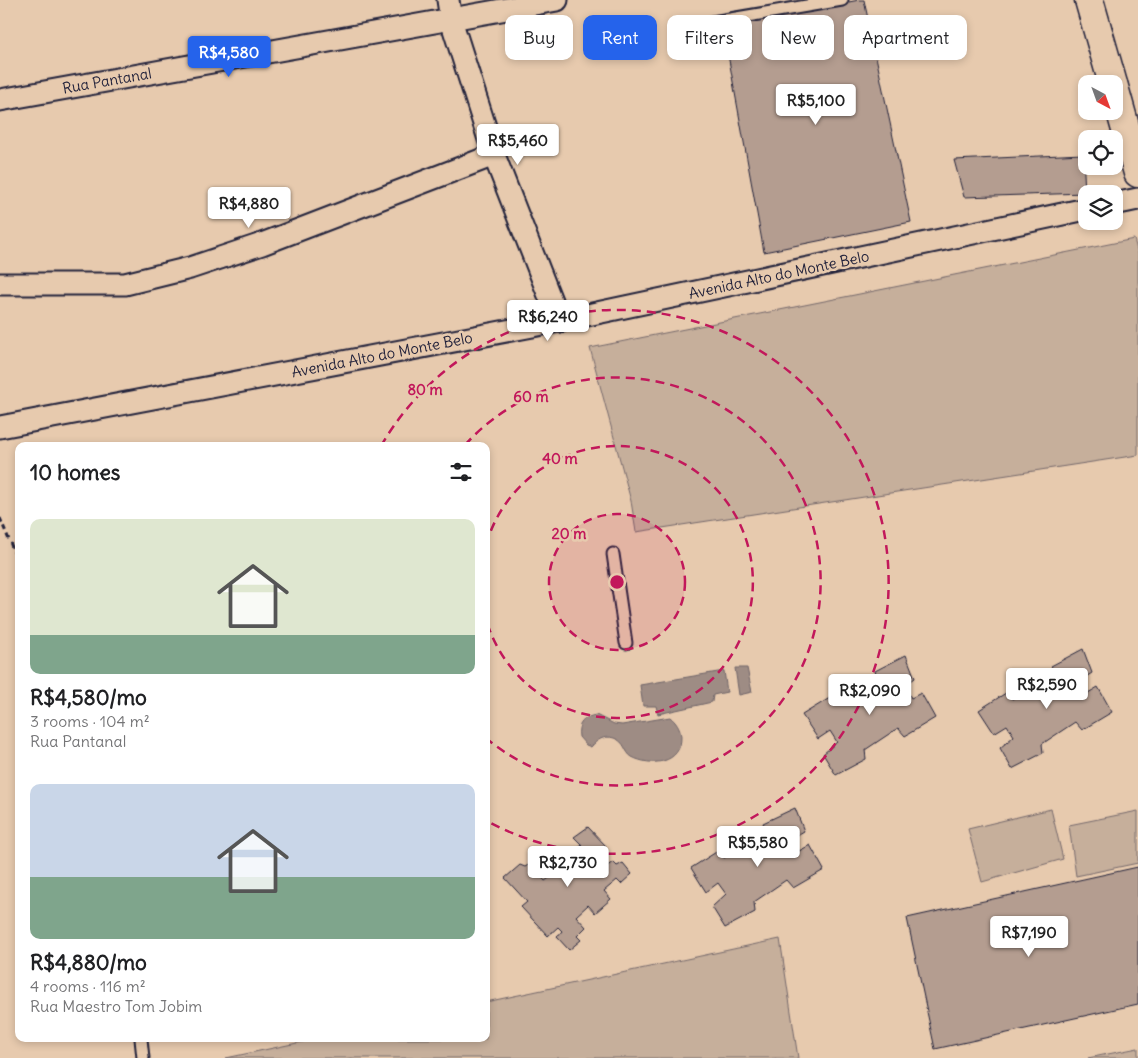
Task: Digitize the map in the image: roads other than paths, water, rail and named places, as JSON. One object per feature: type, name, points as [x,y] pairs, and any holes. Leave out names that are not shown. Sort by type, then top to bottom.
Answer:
[{"type":"main road","points":[[1089,0],[1110,75]]},
{"type":"main road","points":[[1123,120],[1138,173]]},
{"type":"street","name":"Rua Pantanal","points":[[0,100],[449,10],[557,0]]},
{"type":"street","points":[[449,10],[494,155],[559,321]]},
{"type":"street","points":[[0,284],[125,284],[190,268],[262,244],[494,155]]},
{"type":"street","points":[[1123,202],[1138,198]]},
{"type":"street","name":"Avenida Alto do Monte Belo","points":[[0,427],[559,321],[1078,212]]},
{"type":"lane","points":[[752,15],[842,0]]},
{"type":"lane","points":[[613,554],[626,643]]},
{"type":"lane","points":[[141,1042],[143,1058]]}]
